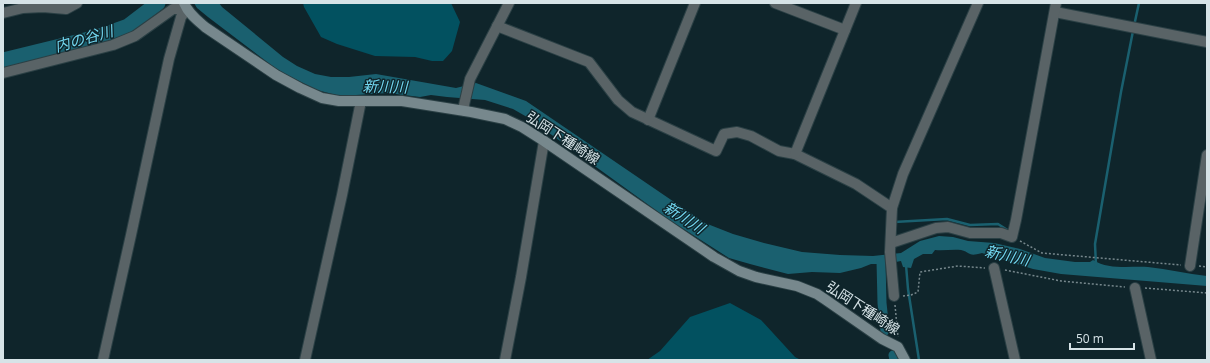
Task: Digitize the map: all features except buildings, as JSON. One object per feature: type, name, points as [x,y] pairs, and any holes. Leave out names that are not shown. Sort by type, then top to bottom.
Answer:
[{"type":"main road","name":"弘岡下種崎線","points":[[186,6],[196,20],[205,27],[276,75],[322,98],[339,101],[402,101],[464,108],[505,119],[522,127],[726,264],[739,271],[756,277],[797,286],[817,294],[882,339],[898,347],[905,360]]},
{"type":"street","points":[[3,13],[23,8],[43,7],[66,9],[77,3]]},
{"type":"street","points":[[464,108],[470,79],[509,3]]},
{"type":"street","points":[[648,120],[695,3]]},
{"type":"street","points":[[775,3],[845,30]]},
{"type":"street","points":[[795,154],[856,3]]},
{"type":"street","points":[[894,296],[891,269],[892,213],[903,174],[978,3]]},
{"type":"street","points":[[3,73],[113,45],[135,36],[173,9],[186,6]]},
{"type":"street","points":[[103,360],[169,59],[181,17],[186,6]]},
{"type":"street","points":[[891,248],[936,228],[948,227],[970,233],[1001,233],[1012,237],[1055,7],[1134,27],[1207,42]]},
{"type":"street","points":[[497,26],[589,62],[618,100],[632,112],[648,120],[716,151],[724,134],[737,132],[752,136],[779,151],[795,154],[856,184],[892,213]]},
{"type":"street","points":[[305,360],[342,196],[361,101]]},
{"type":"street","points":[[505,360],[521,278],[544,141]]},
{"type":"street","points":[[1190,266],[1207,155]]},
{"type":"street","points":[[994,268],[1015,360]]},
{"type":"street","points":[[1135,288],[1151,360]]},
{"type":"path","points":[[1012,237],[1042,252],[1207,267]]},
{"type":"path","points":[[911,295],[918,292],[920,272],[958,266],[994,268],[1061,281],[1207,293]]},
{"type":"path","points":[[894,296],[898,328],[898,347]]},
{"type":"shaded area","points":[[303,3],[451,3],[460,22],[452,51],[443,61],[432,61],[415,57],[375,56],[337,44],[321,37]]},
{"type":"shaded area","points":[[730,303],[761,320],[795,357],[801,360],[647,360],[660,351],[690,317]]},
{"type":"water","name":"新川川","points":[[194,3],[219,3],[283,57],[297,66],[315,74],[331,77],[349,77],[376,74],[456,88],[476,83],[526,101],[705,223],[733,234],[764,243],[802,252],[873,256],[901,253],[920,241],[939,236],[953,237],[968,241],[994,243],[1020,249],[1045,258],[1075,262],[1090,262],[1093,260],[1106,265],[1119,267],[1148,267],[1207,276],[1207,286],[1061,274],[1033,269],[982,253],[972,255],[961,250],[935,250],[932,254],[923,254],[914,259],[911,268],[903,267],[901,261],[885,264],[871,264],[840,273],[812,272],[788,274],[750,264],[729,258],[668,219],[527,117],[513,109],[485,100],[431,95],[420,97],[388,93],[340,96],[317,90],[275,68],[208,17],[197,8]]},
{"type":"waterway","name":"内の谷川","points":[[3,60],[97,37],[128,26],[158,3]]},
{"type":"waterway","points":[[1134,26],[1139,3]]},
{"type":"waterway","points":[[1096,265],[1095,244],[1133,31]]},
{"type":"waterway","points":[[894,222],[947,219],[970,225],[998,224],[1009,231]]},
{"type":"waterway","points":[[881,261],[882,303],[885,331]]},
{"type":"waterway","points":[[906,265],[908,289],[919,360]]},
{"type":"waterway","points":[[893,355],[894,360]]}]
